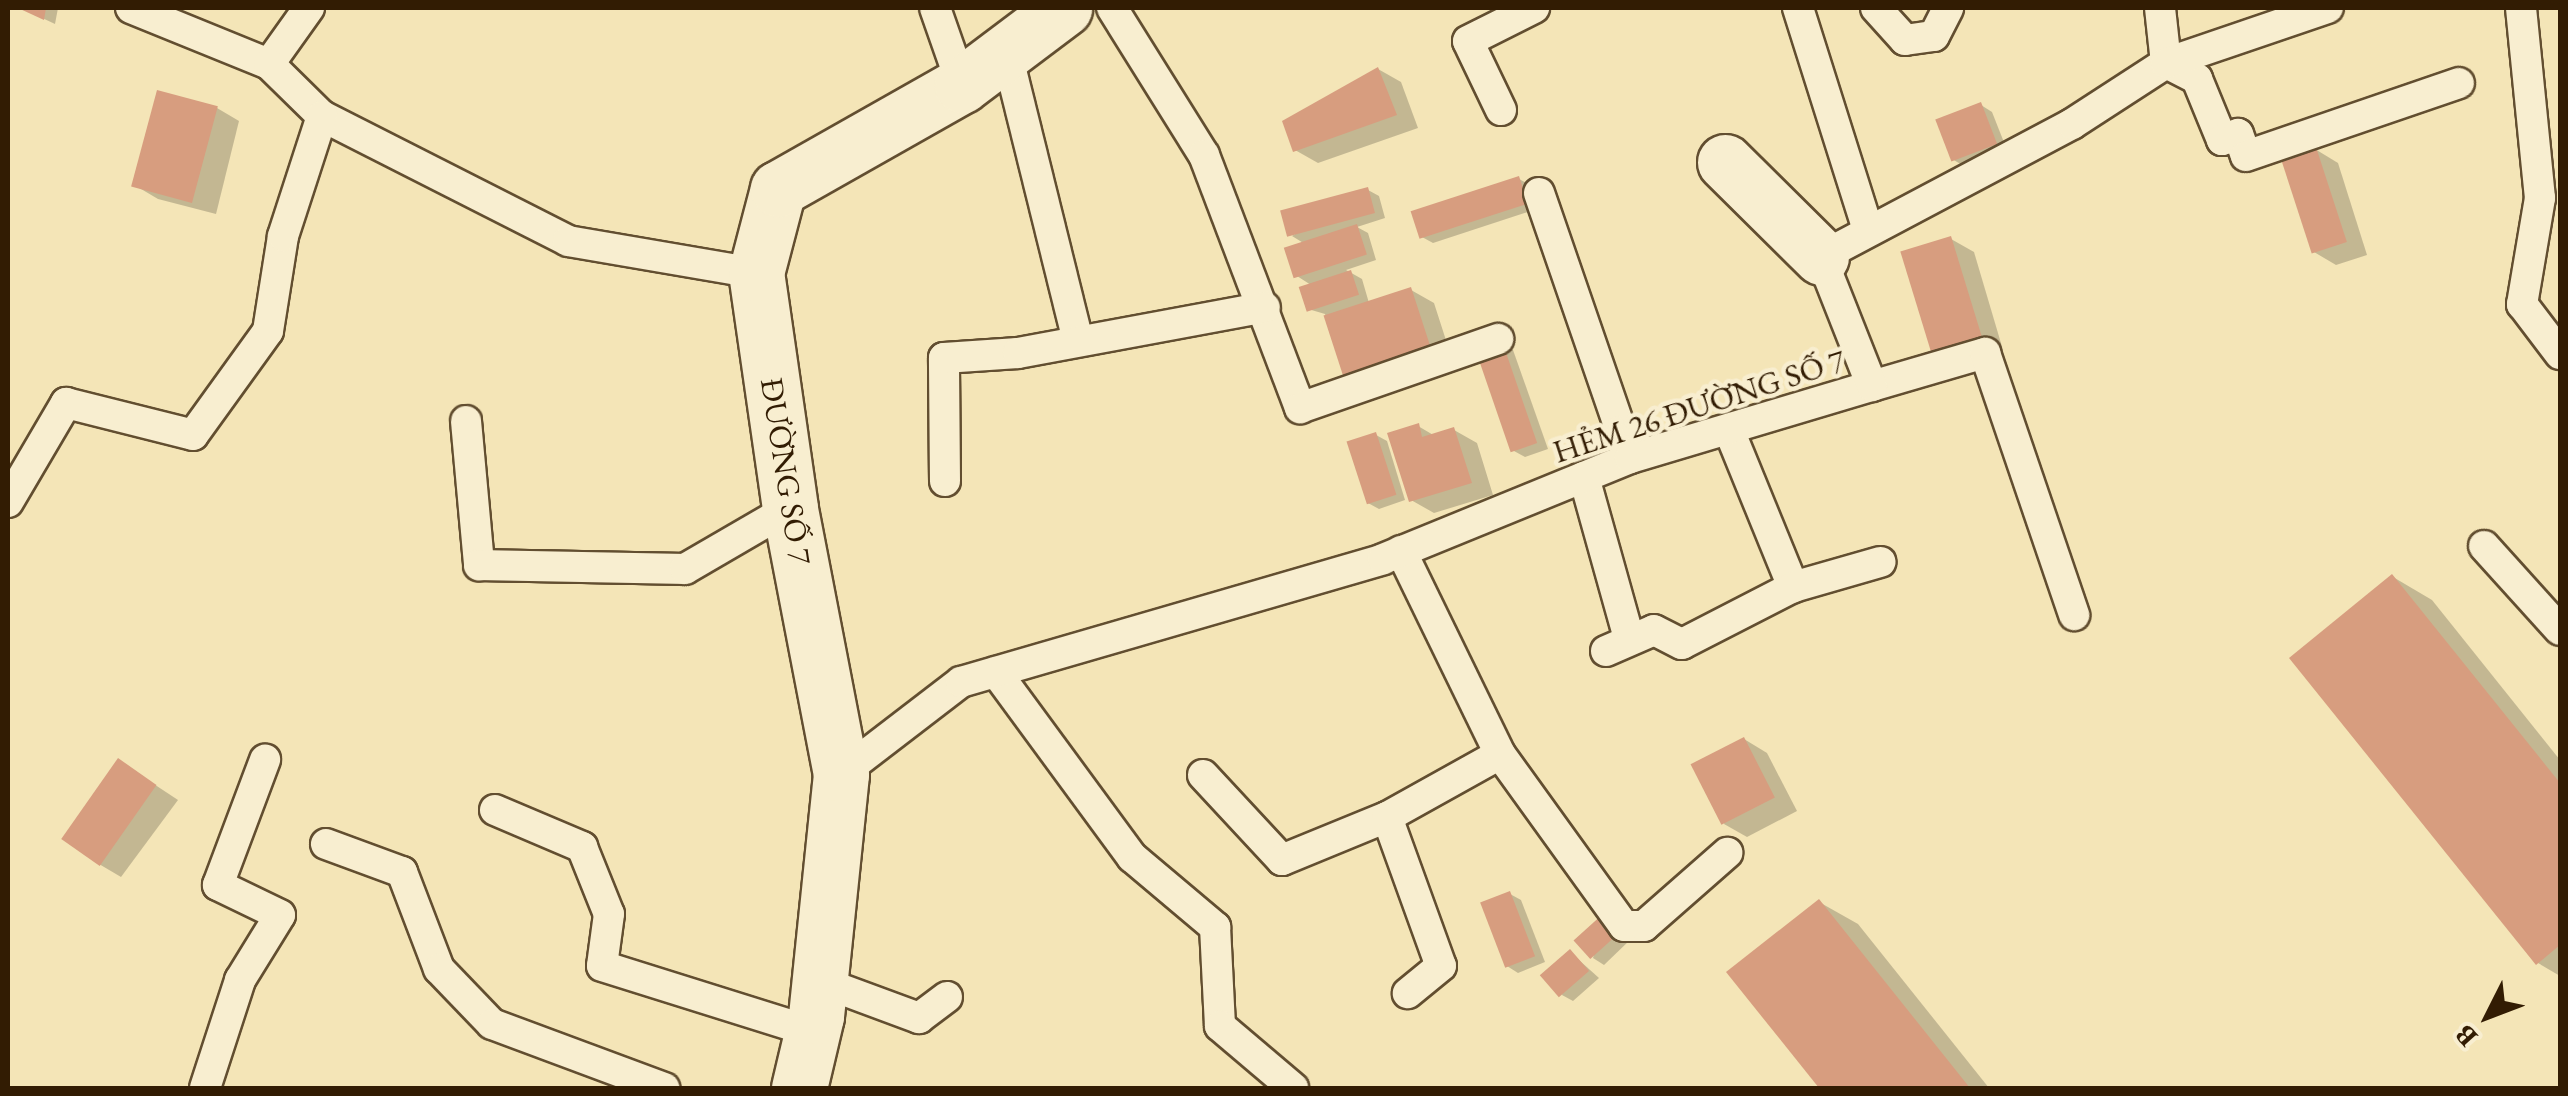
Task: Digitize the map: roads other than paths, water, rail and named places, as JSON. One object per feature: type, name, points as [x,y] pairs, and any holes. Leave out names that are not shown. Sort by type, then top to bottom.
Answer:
[{"type":"street","name":"ĐƯỜNG SỐ 7","points":[[798,1088],[815,1007],[841,774],[790,508],[756,273],[778,189],[962,85],[1064,8]]},
{"type":"street","points":[[1725,162],[1820,257]]},
{"type":"lane","points":[[131,8],[270,64],[322,116],[568,241],[756,273]]},
{"type":"lane","points":[[270,64],[309,8]]},
{"type":"lane","points":[[934,8],[962,85]]},
{"type":"lane","points":[[1112,8],[1204,155],[1265,307],[1300,408],[1498,340]]},
{"type":"lane","points":[[1500,110],[1468,41],[1534,8]]},
{"type":"lane","points":[[1876,8],[1905,40],[1934,36],[1948,8]]},
{"type":"lane","points":[[2160,8],[2166,63]]},
{"type":"lane","points":[[1820,257],[2072,124],[2166,63],[2328,8]]},
{"type":"lane","points":[[2521,8],[2540,198],[2522,304],[2560,354]]},
{"type":"lane","points":[[1806,10],[1868,230]]},
{"type":"lane","points":[[1006,54],[1078,340]]},
{"type":"lane","points":[[2166,63],[2197,79],[2222,140],[2238,134],[2246,156],[2459,83]]},
{"type":"lane","points":[[8,502],[66,403],[193,435],[268,332],[284,236],[322,116]]},
{"type":"lane","points":[[1539,193],[1630,458]]},
{"type":"lane","name":"HẺM 26 ĐƯỜNG SỐ 7","points":[[841,774],[961,682],[1401,552],[1630,458],[1872,386],[1820,257]]},
{"type":"lane","points":[[945,481],[944,358],[1078,340],[1265,307]]},
{"type":"lane","points":[[1872,386],[1986,353],[2074,615]]},
{"type":"lane","points":[[466,421],[479,565],[685,569],[790,508]]},
{"type":"lane","points":[[1728,430],[1793,587]]},
{"type":"lane","points":[[1584,478],[1618,644],[1654,630],[1682,644],[1793,587],[1880,562]]},
{"type":"lane","points":[[2484,546],[2560,630]]},
{"type":"lane","points":[[1401,552],[1500,754],[1632,930],[1727,854]]},
{"type":"lane","points":[[996,672],[1132,857],[1216,927],[1220,1026],[1292,1088]]},
{"type":"lane","points":[[1203,775],[1282,860],[1386,818],[1500,754]]},
{"type":"lane","points":[[205,1088],[240,980],[280,915],[218,885],[266,760]]},
{"type":"lane","points":[[496,810],[582,848],[609,914],[602,966],[815,1007],[919,1018],[947,996]]},
{"type":"lane","points":[[1386,818],[1441,966],[1408,993]]},
{"type":"lane","points":[[326,844],[402,872],[439,969],[492,1024],[664,1088]]}]
